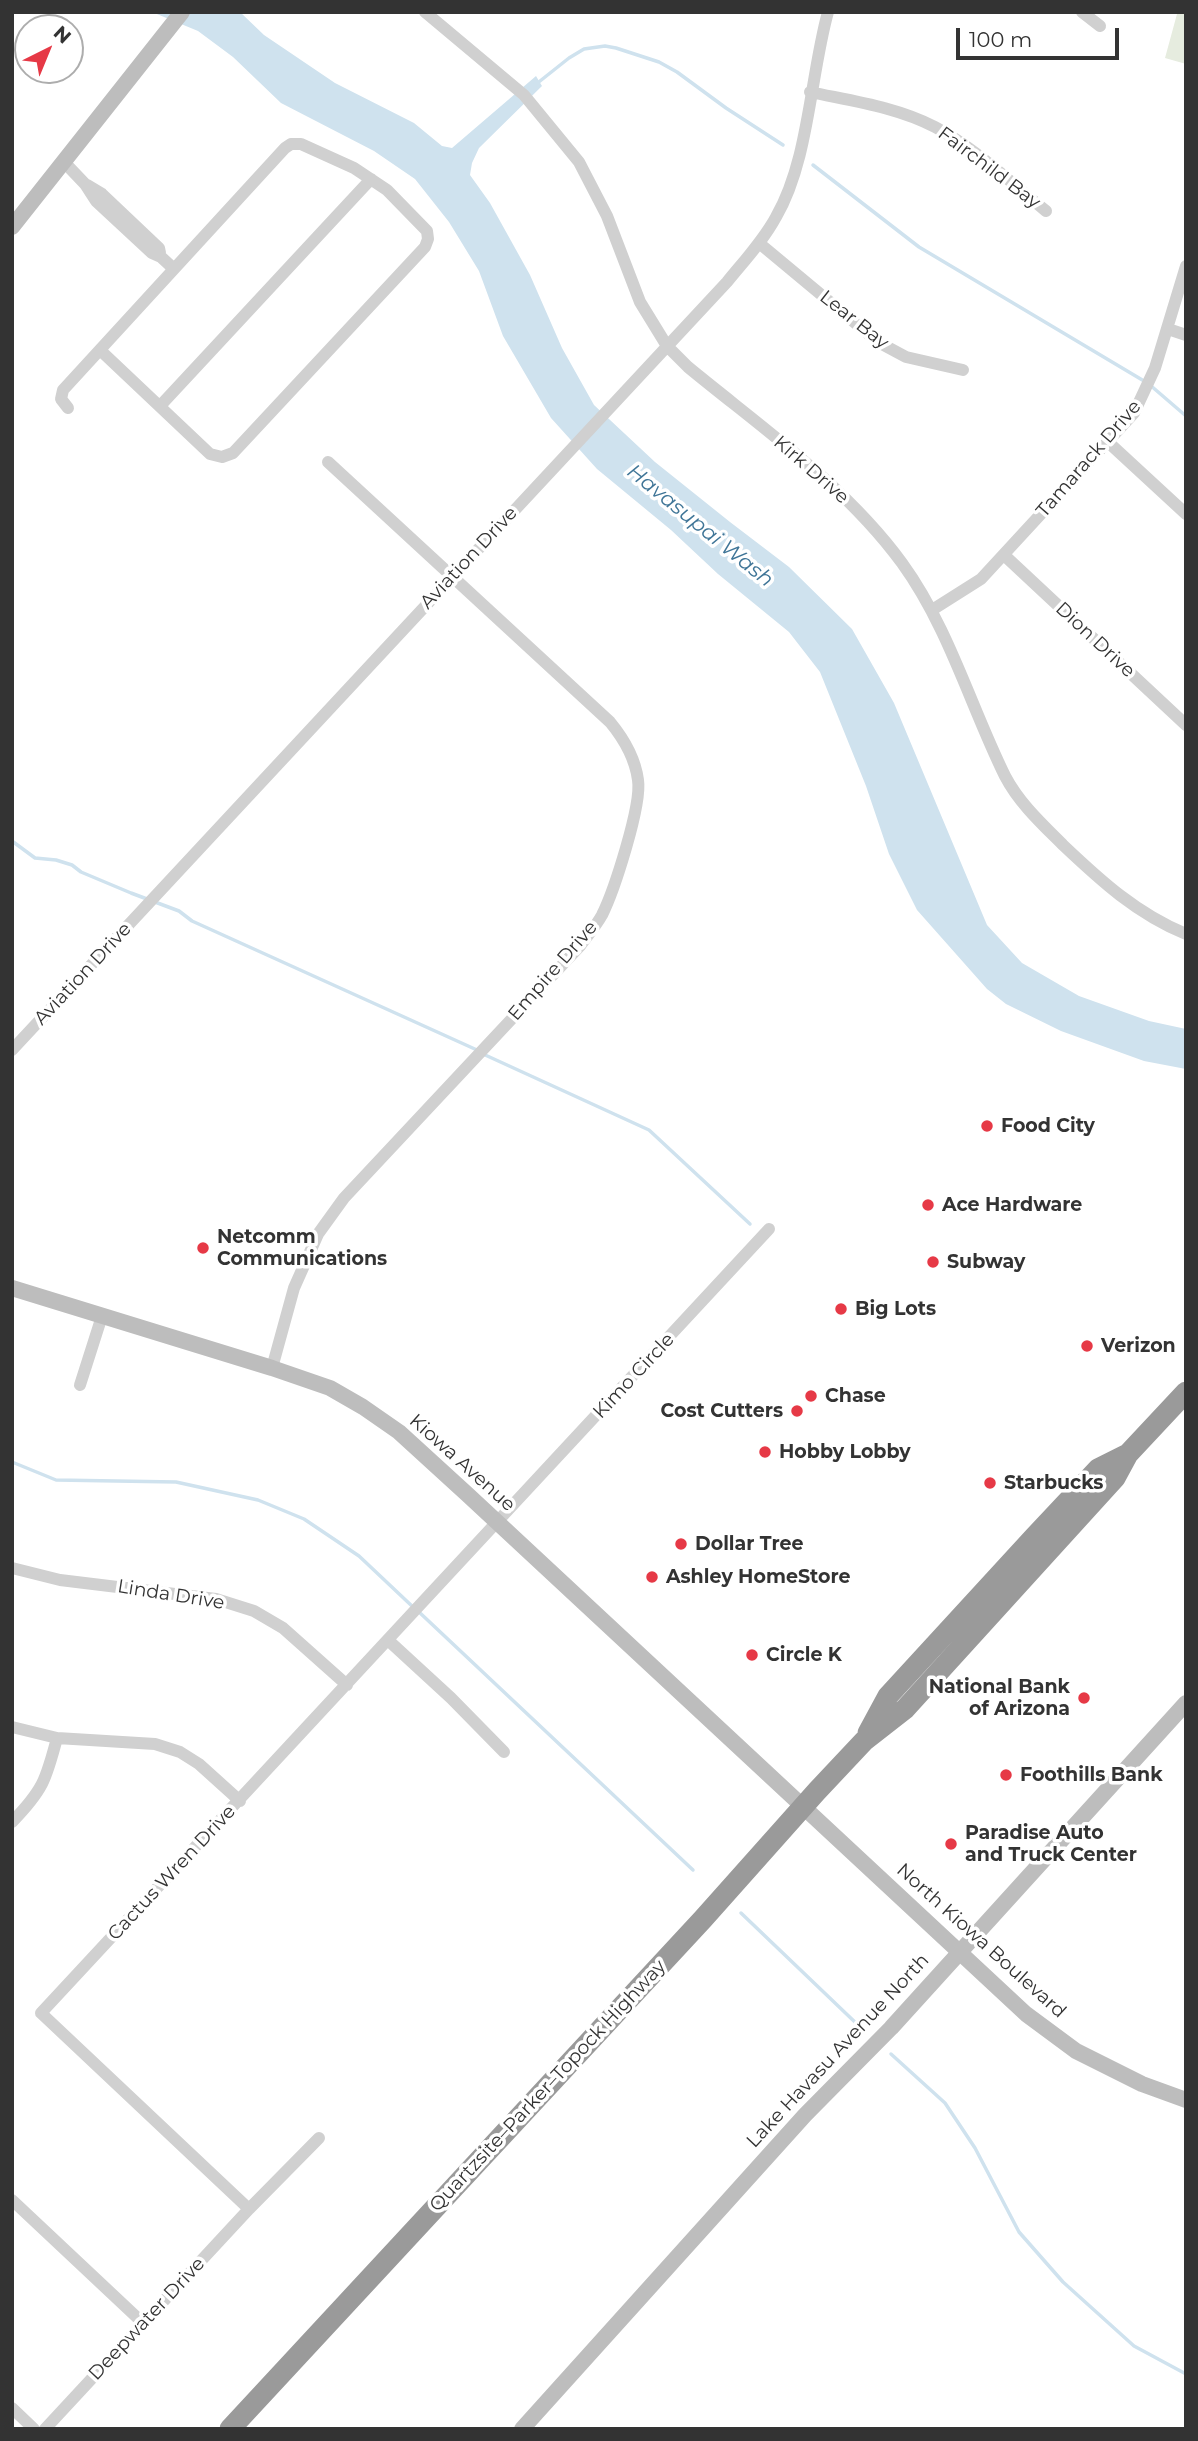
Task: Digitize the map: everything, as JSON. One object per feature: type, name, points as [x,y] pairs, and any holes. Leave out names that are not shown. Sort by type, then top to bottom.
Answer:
[{"type":"highway","name":"Quartzsite–Parker–Topock Highway","points":[[230,2429],[694,1929],[864,1741],[888,1696],[1034,1537],[1098,1469],[1128,1454],[1186,1392]]},
{"type":"street","points":[[12,227],[182,12]]},
{"type":"street","name":"Kirk Drive","points":[[425,12],[524,95],[579,162],[607,216],[640,302],[667,346],[688,367],[831,484],[877,531],[902,563],[932,610],[1006,779],[1033,816],[1103,883],[1136,909],[1186,934]]},
{"type":"street","name":"Aviation Drive","points":[[12,1050],[727,282],[760,243],[788,192],[799,155],[828,12]]},
{"type":"street","points":[[1082,12],[1100,26]]},
{"type":"street","name":"Fairchild Bay","points":[[810,92],[903,113],[935,127],[965,146],[1046,211]]},
{"type":"street","points":[[68,408],[61,399],[63,390],[285,148],[291,144],[301,145],[354,168],[387,190],[427,231],[425,247],[233,453],[222,457],[211,453],[100,350]]},
{"type":"street","points":[[65,163],[85,184],[102,194],[159,248],[161,257],[174,269]]},
{"type":"street","points":[[160,406],[371,179]]},
{"type":"street","name":"Lear Bay","points":[[760,243],[878,342],[906,357],[963,370]]},
{"type":"street","name":"Tamarack Drive","points":[[932,610],[981,579],[1134,413],[1143,397],[1168,329],[1186,266]]},
{"type":"street","points":[[1168,329],[1186,335]]},
{"type":"street","points":[[1108,442],[1186,514]]},
{"type":"street","name":"Empire Drive","points":[[272,1368],[294,1288],[318,1234],[344,1198],[580,946],[600,918],[613,890],[635,810],[639,782],[632,756],[610,722],[328,462]]},
{"type":"street","name":"Dion Drive","points":[[1003,555],[1186,725]]},
{"type":"street","name":"Kimo Circle","points":[[498,1523],[769,1229]]},
{"type":"street","name":"Kiowa Avenue","points":[[12,1287],[272,1368],[330,1388],[363,1407],[399,1432],[802,1807]]},
{"type":"street","points":[[80,1385],[102,1316]]},
{"type":"street","name":"Cactus Wren Drive","points":[[249,2209],[41,2013],[498,1523]]},
{"type":"street","name":"Linda Drive","points":[[12,1568],[60,1580],[216,1599],[254,1611],[283,1628],[347,1685]]},
{"type":"street","points":[[389,1640],[504,1752]]},
{"type":"street","name":"Lake Havasu Avenue North","points":[[522,2429],[805,2115],[860,2061],[1186,1703]]},
{"type":"street","points":[[12,1727],[57,1738],[155,1744],[180,1752],[199,1764],[240,1801]]},
{"type":"street","points":[[12,1822],[35,1798],[46,1778],[57,1738]]},
{"type":"street","name":"North Kiowa Boulevard","points":[[802,1807],[1026,2014],[1076,2051],[1142,2084],[1186,2100]]},
{"type":"street","name":"Deepwater Drive","points":[[45,2429],[249,2209],[319,2138]]},
{"type":"street","points":[[12,2200],[144,2324]]},
{"type":"street","points":[[12,2409],[34,2429]]},
{"type":"shaded area","points":[[1176,12],[1186,12],[1186,64],[1165,58]]},
{"type":"water","name":"Havasupai Wash","points":[[152,12],[240,12],[264,35],[335,83],[414,123],[442,146],[452,148],[536,76],[542,86],[479,148],[470,175],[490,203],[530,275],[562,348],[594,405],[655,462],[789,567],[852,629],[894,703],[987,925],[1022,963],[1079,996],[1149,1021],[1186,1029],[1186,1069],[1144,1061],[1061,1031],[1006,1004],[987,989],[917,910],[889,854],[866,786],[820,672],[789,632],[597,469],[551,418],[503,336],[479,271],[449,222],[415,179],[374,151],[281,103],[233,57],[198,31]]},
{"type":"waterway","points":[[535,85],[584,49],[605,46],[616,48],[659,62],[677,72],[783,145]]},
{"type":"waterway","points":[[813,165],[919,247],[1144,381]]},
{"type":"waterway","points":[[1150,385],[1186,416]]},
{"type":"waterway","points":[[12,841],[35,858],[72,865],[81,872],[179,911],[192,921],[477,1050]]},
{"type":"waterway","points":[[483,1054],[649,1130],[750,1224]]},
{"type":"waterway","points":[[12,1462],[56,1480],[176,1482],[258,1500],[304,1519],[359,1556],[413,1607]]},
{"type":"waterway","points":[[419,1612],[693,1870]]},
{"type":"waterway","points":[[741,1913],[858,2025]]},
{"type":"waterway","points":[[891,2054],[945,2103],[975,2148],[1019,2232],[1063,2282],[1134,2346],[1186,2374]]},
{"type":"place","name":"Food City","points":[[987,1126]]},
{"type":"place","name":"Ace Hardware","points":[[928,1205]]},
{"type":"place","name":"Netcomm Communications","points":[[203,1248]]},
{"type":"place","name":"Subway","points":[[933,1262]]},
{"type":"place","name":"Big Lots","points":[[841,1309]]},
{"type":"place","name":"Verizon","points":[[1087,1346]]},
{"type":"place","name":"Chase","points":[[811,1396]]},
{"type":"place","name":"Cost Cutters","points":[[797,1411]]},
{"type":"place","name":"Hobby Lobby","points":[[765,1452]]},
{"type":"place","name":"Starbucks","points":[[990,1483]]},
{"type":"place","name":"Dollar Tree","points":[[681,1544]]},
{"type":"place","name":"Ashley HomeStore","points":[[652,1577]]},
{"type":"place","name":"Circle K","points":[[752,1655]]},
{"type":"place","name":"National Bank of Arizona","points":[[1084,1698]]},
{"type":"place","name":"Foothills Bank","points":[[1006,1775]]},
{"type":"place","name":"Paradise Auto and Truck Center","points":[[951,1844]]}]
